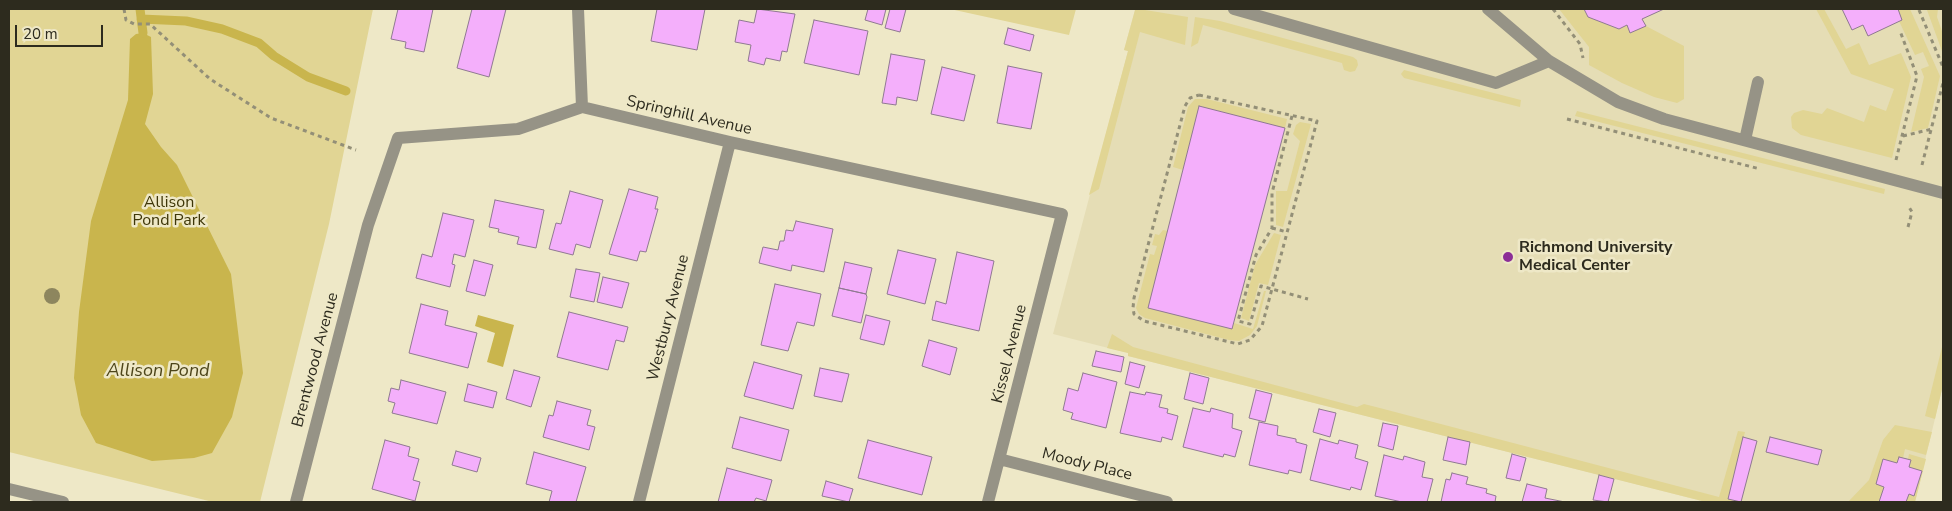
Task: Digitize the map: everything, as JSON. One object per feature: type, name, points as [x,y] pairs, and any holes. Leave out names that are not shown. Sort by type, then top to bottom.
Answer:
[{"type":"street","points":[[578,9],[582,107]]},
{"type":"street","points":[[1234,9],[1496,83],[1549,61]]},
{"type":"street","points":[[1488,9],[1549,61],[1618,102],[1664,119],[1943,193]]},
{"type":"street","points":[[1745,140],[1758,82]]},
{"type":"street","name":"Springhill Avenue","points":[[582,107],[730,142],[1062,214]]},
{"type":"street","name":"Brentwood Avenue","points":[[296,502],[368,225],[398,138],[518,129],[582,107]]},
{"type":"street","name":"Westbury Avenue","points":[[639,502],[730,142]]},
{"type":"street","name":"Kissel Avenue","points":[[988,502],[1062,214]]},
{"type":"street","name":"Moody Place","points":[[999,460],[1167,502]]},
{"type":"street","points":[[9,489],[63,502]]},
{"type":"path","points":[[124,9],[126,20],[134,24],[150,24],[210,79],[271,118],[356,150]]},
{"type":"path","points":[[1553,9],[1580,44],[1583,61]]},
{"type":"path","points":[[1919,10],[1943,67]]},
{"type":"path","points":[[1896,160],[1917,76],[1900,31]]},
{"type":"path","points":[[1922,166],[1943,84]]},
{"type":"path","points":[[1207,95],[1292,116],[1316,121],[1262,326],[1257,333],[1250,340],[1238,344],[1144,321],[1134,314],[1134,298],[1187,101],[1195,96],[1207,95]]},
{"type":"path","points":[[1292,116],[1272,193],[1272,228],[1256,255],[1238,321],[1250,324],[1261,286],[1308,299]]},
{"type":"path","points":[[1567,119],[1770,172]]},
{"type":"path","points":[[1902,136],[1932,129]]},
{"type":"path","points":[[1902,205],[1912,209],[1908,227]]},
{"type":"path","points":[[1272,228],[1287,232]]},
{"type":"shaded area","name":"Richmond University Medical Center","points":[[1943,9],[1943,385],[1915,502],[1706,502],[1128,356],[1128,353],[1053,334],[1128,51],[1124,50],[1135,10]]},
{"type":"green space","name":"Allison Pond Park","points":[[9,9],[373,9],[329,224],[260,502],[213,502],[9,452]]},
{"type":"green space","points":[[950,9],[1076,9],[1069,35]]},
{"type":"green space","points":[[1139,9],[1188,17],[1185,45],[1140,32],[1099,189],[1089,195],[1128,51],[1124,50],[1135,10]]},
{"type":"green space","points":[[1559,9],[1584,9],[1588,17],[1619,29],[1627,25],[1630,33],[1646,26],[1684,46],[1684,99],[1677,103],[1654,97],[1622,83],[1589,65],[1589,47]]},
{"type":"green space","points":[[1816,9],[1824,9],[1846,49],[1859,43],[1869,65],[1901,53],[1911,77],[1892,158],[1801,135],[1792,128],[1791,117],[1794,113],[1803,110],[1822,114],[1827,108],[1864,122],[1870,105],[1886,111],[1894,89],[1851,74]]},
{"type":"green space","points":[[1897,9],[1910,9],[1940,76],[1928,128],[1911,132],[1924,77],[1921,69],[1929,66],[1923,52],[1915,55],[1899,21]]},
{"type":"green space","points":[[1938,9],[1937,17],[1943,34],[1943,54],[1927,10]]},
{"type":"green space","points":[[1195,17],[1220,21],[1353,57],[1357,60],[1358,65],[1355,71],[1350,72],[1344,70],[1342,63],[1203,25],[1198,43],[1191,47]]},
{"type":"green space","points":[[1404,70],[1521,100],[1520,107],[1404,78],[1401,74]]},
{"type":"green space","points":[[1195,99],[1207,99],[1287,119],[1285,128],[1199,106],[1183,170],[1173,167],[1188,107]]},
{"type":"green space","points":[[1577,111],[1885,189],[1884,194],[1575,116]]},
{"type":"green space","points":[[1300,122],[1311,124],[1283,227],[1276,225],[1276,191],[1287,191],[1300,141],[1293,134],[1296,125]]},
{"type":"green space","points":[[1163,230],[1168,231],[1149,308],[1232,329],[1234,323],[1253,329],[1264,291],[1266,291],[1257,326],[1250,335],[1239,341],[1229,340],[1145,318],[1139,314],[1136,308],[1150,254],[1154,255],[1157,246],[1152,245],[1155,234],[1159,235]]},
{"type":"green space","points":[[1274,233],[1281,235],[1268,285],[1259,283],[1249,321],[1241,318],[1255,265]]},
{"type":"green space","points":[[1112,334],[1133,347],[1357,407],[1364,404],[1719,497],[1738,431],[1745,432],[1728,498],[1741,502],[1706,502],[1128,356],[1128,353],[1107,348]]},
{"type":"green space","points":[[1943,343],[1943,385],[1935,419],[1925,416]]},
{"type":"green space","points":[[1895,425],[1932,432],[1926,455],[1905,449],[1903,458],[1899,457],[1897,463],[1883,459],[1876,484],[1884,487],[1879,502],[1848,502],[1869,480],[1883,440]]},
{"type":"green space","points":[[1909,454],[1926,459],[1915,502],[1906,502],[1909,494],[1914,495],[1922,471],[1909,467],[1911,461],[1908,459]]},
{"type":"water","name":"Allison Pond","points":[[143,33],[151,37],[153,94],[145,124],[161,147],[177,165],[231,274],[243,373],[232,417],[212,453],[194,458],[152,461],[96,443],[81,415],[74,378],[79,312],[91,221],[128,100],[130,39],[136,34]]},
{"type":"water","points":[[478,315],[514,325],[503,367],[487,362],[495,333],[475,326]]},
{"type":"building","points":[[398,9],[433,9],[424,52],[405,48],[406,42],[391,39]]},
{"type":"building","points":[[472,9],[506,9],[489,77],[457,68]]},
{"type":"building","points":[[657,9],[705,9],[697,50],[651,41]]},
{"type":"building","points":[[757,9],[795,14],[787,52],[782,51],[780,61],[766,58],[764,65],[748,61],[751,45],[735,42],[739,20],[754,23]]},
{"type":"building","points":[[868,9],[886,9],[882,25],[865,20]]},
{"type":"building","points":[[890,9],[906,9],[900,32],[885,28]]},
{"type":"building","points":[[1584,9],[1664,9],[1642,19],[1646,26],[1630,33],[1627,25],[1619,29],[1588,17]]},
{"type":"building","points":[[1842,9],[1898,9],[1902,20],[1868,36],[1863,25],[1852,30]]},
{"type":"building","points":[[814,20],[868,31],[859,75],[804,63]]},
{"type":"building","points":[[1008,28],[1034,35],[1030,51],[1004,44]]},
{"type":"building","points":[[891,54],[925,60],[917,101],[897,97],[896,105],[882,103]]},
{"type":"building","points":[[1008,66],[1042,73],[1031,129],[997,123]]},
{"type":"building","points":[[942,67],[975,75],[964,121],[931,114]]},
{"type":"building","points":[[1199,106],[1285,128],[1232,329],[1148,308]]},
{"type":"building","points":[[629,189],[658,197],[655,209],[658,209],[646,252],[640,251],[637,261],[609,254]]},
{"type":"building","points":[[570,191],[603,200],[590,248],[576,244],[573,255],[549,249],[556,223],[561,224]]},
{"type":"building","points":[[495,200],[544,210],[536,248],[517,244],[519,237],[498,232],[499,229],[489,227]]},
{"type":"building","points":[[443,213],[474,220],[465,257],[454,254],[452,264],[455,265],[450,287],[416,278],[422,254],[432,257]]},
{"type":"building","points":[[796,221],[833,229],[824,272],[792,265],[791,271],[759,263],[763,247],[778,250],[780,241],[784,241],[786,230],[793,231]]},
{"type":"building","points":[[898,250],[936,259],[925,304],[887,294]]},
{"type":"building","points":[[957,252],[994,261],[979,331],[932,320],[936,301],[946,304]]},
{"type":"building","points":[[474,260],[493,265],[485,296],[466,291]]},
{"type":"building","points":[[845,262],[872,268],[866,294],[839,288]]},
{"type":"building","points":[[576,269],[600,273],[594,302],[570,297]]},
{"type":"building","points":[[603,277],[629,283],[622,308],[597,302]]},
{"type":"building","points":[[775,284],[821,294],[814,326],[797,322],[788,351],[761,345]]},
{"type":"building","points":[[839,288],[866,294],[861,323],[832,316]]},
{"type":"building","points":[[421,304],[448,311],[445,325],[477,333],[468,368],[409,353]]},
{"type":"building","points":[[569,312],[628,327],[624,342],[616,340],[608,370],[557,357]]},
{"type":"building","points":[[866,315],[890,321],[884,345],[860,339]]},
{"type":"building","points":[[929,340],[957,348],[950,375],[922,366]]},
{"type":"building","points":[[1096,351],[1124,357],[1121,372],[1092,366]]},
{"type":"building","points":[[754,362],[802,375],[793,409],[744,396]]},
{"type":"building","points":[[1130,362],[1145,366],[1139,388],[1125,384]]},
{"type":"building","points":[[820,368],[849,374],[842,402],[814,396]]},
{"type":"building","points":[[514,370],[540,377],[531,407],[506,399]]},
{"type":"building","points":[[1083,373],[1117,382],[1106,428],[1071,419],[1073,413],[1063,410],[1068,388],[1078,391]]},
{"type":"building","points":[[1190,373],[1209,378],[1203,404],[1184,399]]},
{"type":"building","points":[[401,380],[446,392],[437,424],[392,413],[395,403],[388,401],[391,388],[399,390]]},
{"type":"building","points":[[468,384],[497,392],[493,408],[464,401]]},
{"type":"building","points":[[1256,390],[1272,394],[1265,422],[1249,418]]},
{"type":"building","points":[[1130,392],[1145,395],[1146,392],[1162,395],[1159,407],[1168,409],[1167,413],[1178,416],[1172,440],[1162,437],[1161,442],[1120,433]]},
{"type":"building","points":[[557,401],[591,410],[587,425],[595,427],[589,450],[543,437],[549,415],[553,416]]},
{"type":"building","points":[[1193,408],[1210,412],[1211,408],[1233,414],[1232,428],[1242,431],[1235,457],[1224,454],[1223,457],[1183,447]]},
{"type":"building","points":[[1319,409],[1336,413],[1330,437],[1313,432]]},
{"type":"building","points":[[740,417],[789,430],[781,461],[732,448]]},
{"type":"building","points":[[1259,422],[1278,426],[1277,435],[1296,439],[1296,442],[1307,445],[1301,473],[1289,470],[1288,474],[1249,465]]},
{"type":"building","points":[[1383,423],[1398,426],[1393,450],[1378,446]]},
{"type":"building","points":[[1448,437],[1470,442],[1466,465],[1443,460]]},
{"type":"building","points":[[1743,437],[1757,441],[1741,502],[1728,499]]},
{"type":"building","points":[[1770,437],[1822,450],[1818,465],[1766,452]]},
{"type":"building","points":[[1320,439],[1338,444],[1339,440],[1358,445],[1355,458],[1368,462],[1361,490],[1351,487],[1350,490],[1310,480]]},
{"type":"building","points":[[385,440],[410,447],[408,456],[419,459],[413,480],[420,482],[415,501],[372,489]]},
{"type":"building","points":[[868,440],[932,457],[922,495],[858,478]]},
{"type":"building","points":[[456,451],[481,458],[477,472],[452,465]]},
{"type":"building","points":[[534,452],[586,467],[576,502],[549,502],[552,491],[526,484]]},
{"type":"building","points":[[1512,454],[1526,458],[1520,481],[1506,478]]},
{"type":"building","points":[[1384,455],[1403,460],[1404,456],[1425,462],[1422,477],[1433,479],[1427,502],[1402,502],[1375,496]]},
{"type":"building","points":[[1899,457],[1911,460],[1909,467],[1922,471],[1914,496],[1909,494],[1906,502],[1879,502],[1884,487],[1876,484],[1883,459],[1897,463]]},
{"type":"building","points":[[727,468],[772,480],[766,501],[756,498],[754,502],[718,502]]},
{"type":"building","points":[[1452,473],[1468,477],[1466,484],[1487,489],[1486,493],[1496,496],[1495,502],[1441,502],[1446,479],[1450,480]]},
{"type":"building","points":[[1599,475],[1614,479],[1608,502],[1593,500]]},
{"type":"building","points":[[826,481],[853,489],[849,502],[822,496]]},
{"type":"building","points":[[1527,484],[1547,489],[1545,498],[1565,502],[1522,502]]},
{"type":"waterway","points":[[140,9],[143,33]]},
{"type":"waterway","points":[[141,19],[186,21],[222,29],[259,43],[274,56],[308,77],[346,91]]},
{"type":"place","name":"Richmond University Medical Center","points":[[1508,257]]}]
